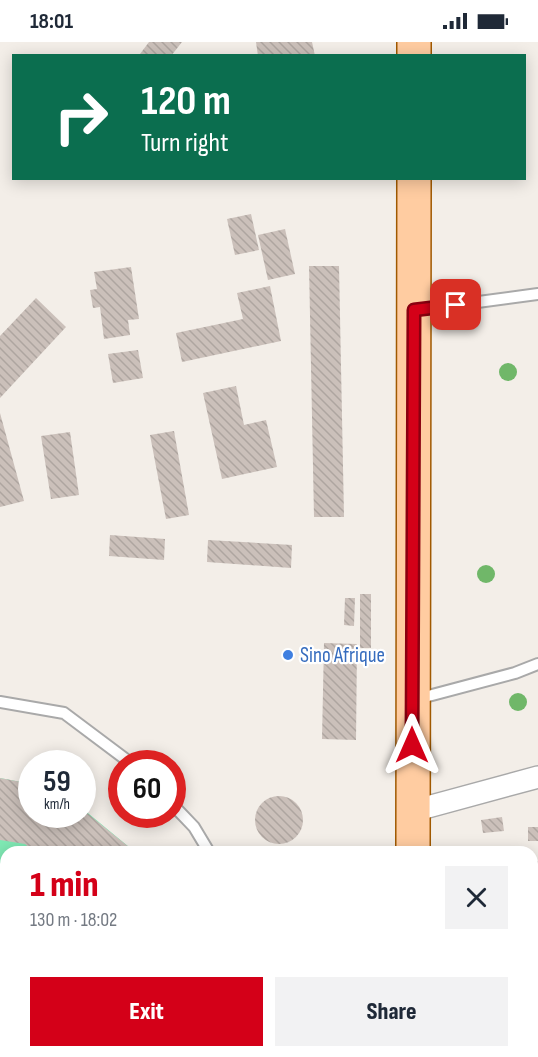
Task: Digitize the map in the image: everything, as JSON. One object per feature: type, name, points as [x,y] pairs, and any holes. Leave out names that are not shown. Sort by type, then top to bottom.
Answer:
[{"type":"main road","points":[[413,846],[411,701],[414,180]]},
{"type":"street","points":[[412,811],[538,777]]},
{"type":"lane","points":[[414,310],[538,294]]},
{"type":"lane","points":[[411,701],[514,673],[538,664]]},
{"type":"lane","points":[[0,702],[64,714],[113,750]]},
{"type":"lane","points":[[186,819],[205,846]]},
{"type":"green space","points":[[0,778],[18,781],[18,828],[96,828],[96,820],[128,846],[0,846]]},
{"type":"building","points":[[149,42],[182,42],[173,54],[140,54]]},
{"type":"building","points":[[256,42],[312,42],[315,54],[258,54]]},
{"type":"building","points":[[251,214],[259,250],[235,255],[227,219]]},
{"type":"building","points":[[285,229],[295,274],[268,280],[258,235]]},
{"type":"building","points":[[309,266],[339,266],[344,517],[314,517]]},
{"type":"building","points":[[131,267],[139,319],[128,320],[130,335],[104,339],[100,307],[93,308],[90,290],[97,289],[94,272]]},
{"type":"building","points":[[270,286],[281,341],[182,362],[176,333],[243,319],[237,293]]},
{"type":"building","points":[[36,298],[66,327],[0,398],[0,336]]},
{"type":"building","points":[[138,350],[143,378],[113,383],[108,354]]},
{"type":"building","points":[[236,386],[244,425],[266,420],[277,467],[222,479],[203,393]]},
{"type":"building","points":[[0,413],[24,501],[0,507]]},
{"type":"building","points":[[174,431],[189,515],[166,519],[150,435]]},
{"type":"building","points":[[70,432],[79,495],[51,499],[41,436]]},
{"type":"building","points":[[110,535],[165,539],[164,560],[109,556]]},
{"type":"building","points":[[208,540],[292,545],[291,568],[207,562]]},
{"type":"building","points":[[360,594],[371,594],[371,648],[360,648]]},
{"type":"building","points":[[345,598],[355,598],[354,626],[344,625]]},
{"type":"building","points":[[324,643],[357,644],[356,740],[322,739]]},
{"type":"building","points":[[0,778],[18,781],[18,828],[96,828],[96,820],[128,846],[27,846],[0,840]]},
{"type":"building","points":[[279,796],[296,803],[303,820],[296,837],[279,844],[262,837],[255,820],[262,803]]},
{"type":"building","points":[[502,817],[504,831],[483,833],[481,820]]},
{"type":"building","points":[[528,827],[538,827],[538,841],[528,841]]},
{"type":"place","name":"Sino Afrique","points":[[288,655]]},
{"type":"route","points":[[412,745],[414,310],[456,305]]}]
